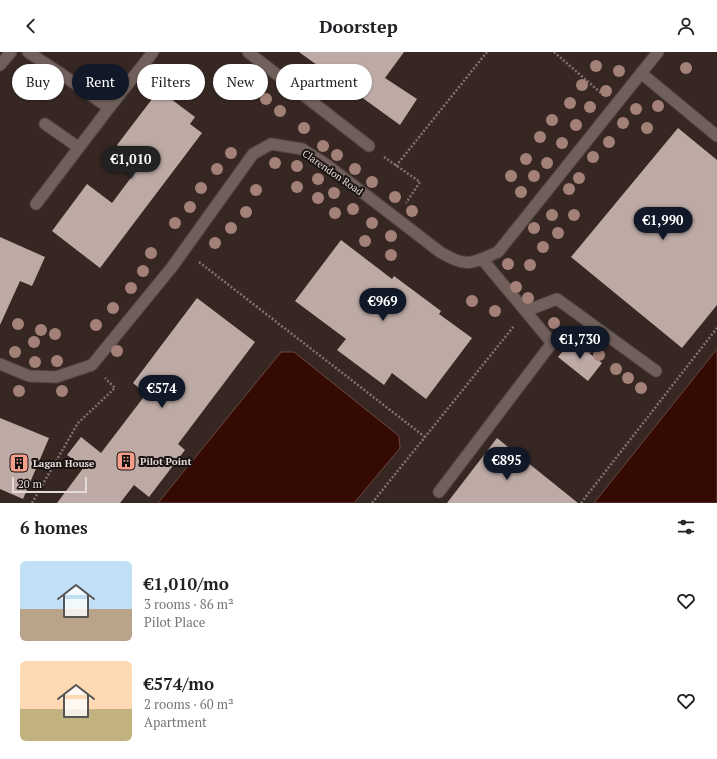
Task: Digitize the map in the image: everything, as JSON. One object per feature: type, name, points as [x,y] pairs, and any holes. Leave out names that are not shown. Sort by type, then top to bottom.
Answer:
[{"type":"street","points":[[0,65],[11,52]]},
{"type":"street","points":[[28,52],[109,108]]},
{"type":"street","points":[[36,204],[78,147],[153,52]]},
{"type":"street","points":[[248,52],[370,146]]},
{"type":"street","name":"Clarendon Road","points":[[92,365],[184,250],[253,154],[271,144],[302,149],[327,165],[440,252],[456,261],[472,264],[498,252],[658,52]]},
{"type":"street","points":[[641,73],[717,136]]},
{"type":"street","points":[[45,124],[78,147]]},
{"type":"street","points":[[439,492],[552,343],[482,259]]},
{"type":"street","points":[[526,311],[557,299],[656,370]]},
{"type":"street","points":[[0,364],[29,376],[56,377],[92,365]]},
{"type":"path","points":[[409,200],[420,182],[396,166],[487,52]]},
{"type":"path","points":[[554,52],[615,105]]},
{"type":"path","points":[[184,250],[425,437]]},
{"type":"path","points":[[372,503],[526,311]]},
{"type":"path","points":[[581,503],[717,328]]},
{"type":"path","points":[[32,503],[78,423],[115,388],[92,365]]},
{"type":"shaded area","points":[[717,349],[717,503],[594,503]]},
{"type":"shaded area","points":[[281,352],[294,352],[399,436],[400,448],[354,503],[158,503]]},
{"type":"building","points":[[299,52],[404,52],[385,78],[417,99],[400,125],[365,100],[372,100],[372,64],[316,64]]},
{"type":"building","points":[[151,100],[172,100],[195,117],[190,124],[202,133],[100,268],[52,231],[87,184],[112,203],[142,163],[117,145]]},
{"type":"building","points":[[678,128],[717,160],[717,305],[682,348],[571,257]]},
{"type":"building","points":[[0,237],[45,257],[32,286],[20,281],[0,325]]},
{"type":"building","points":[[341,240],[392,279],[394,276],[441,311],[439,314],[472,338],[426,399],[392,373],[384,385],[337,350],[346,339],[295,301]]},
{"type":"building","points":[[197,298],[255,342],[178,444],[185,450],[149,497],[134,485],[120,503],[57,503],[84,467],[67,455],[81,437],[101,453],[146,394],[133,383]]},
{"type":"building","points":[[572,340],[602,363],[588,381],[558,357]]},
{"type":"building","name":"Lagan House","points":[[0,418],[49,438],[23,499],[0,489]]},
{"type":"building","points":[[497,438],[578,503],[447,503]]},
{"type":"place","name":"Pilot Point","points":[[126,461]]},
{"type":"place","name":"Lagan House","points":[[19,463]]}]
